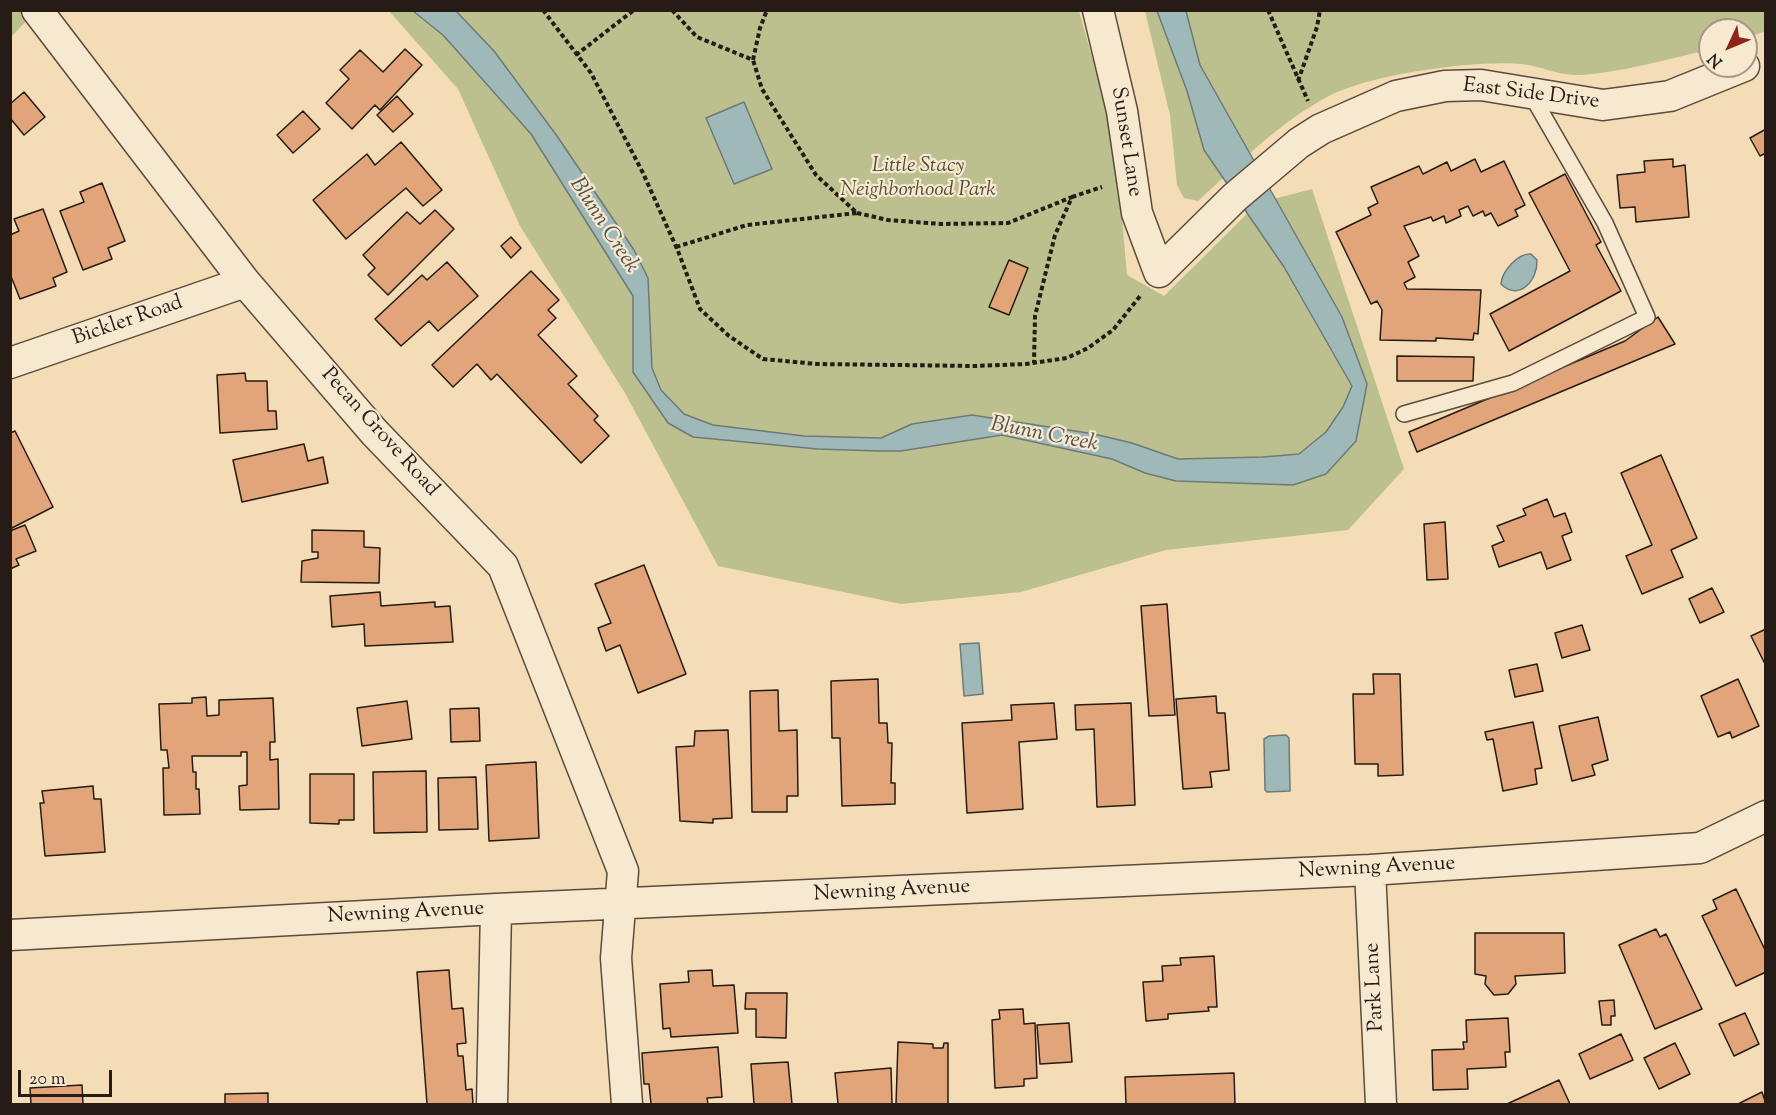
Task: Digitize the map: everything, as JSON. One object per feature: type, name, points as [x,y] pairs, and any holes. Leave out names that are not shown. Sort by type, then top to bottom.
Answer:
[{"type":"street","name":"Pecan Grove Road","points":[[37,10],[246,282],[374,432],[503,566],[623,871],[616,958],[627,1104]]},
{"type":"street","name":"Sunset Lane","points":[[1098,10],[1122,111],[1137,213],[1159,272]]},
{"type":"street","name":"East Side Drive","points":[[1159,272],[1235,197],[1310,136],[1396,96],[1445,86],[1481,85],[1532,96],[1603,105],[1670,96],[1715,78]]},
{"type":"street","name":"Bickler Road","points":[[10,363],[246,282]]},
{"type":"street","name":"Newning Avenue","points":[[10,936],[496,909],[1370,870],[1700,848],[1766,816]]},
{"type":"street","name":"Park Lane","points":[[1370,870],[1381,1104]]},
{"type":"street","points":[[492,1104],[496,909]]},
{"type":"lane","points":[[1404,414],[1513,383],[1647,317],[1605,223],[1532,96]]},
{"type":"path","points":[[543,10],[591,73],[643,173],[676,247],[700,309],[729,336],[763,359],[817,364],[975,366],[1034,363],[1067,358],[1088,348],[1108,334],[1159,272]]},
{"type":"path","points":[[576,55],[634,10]]},
{"type":"path","points":[[672,10],[697,37],[753,60]]},
{"type":"path","points":[[767,10],[760,27],[753,60],[762,89],[816,175],[857,213]]},
{"type":"path","points":[[1268,10],[1298,82],[1310,136]]},
{"type":"path","points":[[1298,82],[1317,27],[1320,10]]},
{"type":"path","points":[[676,247],[747,225],[857,213],[888,220],[941,224],[1008,223],[1072,197],[1055,235],[1035,316],[1034,363]]},
{"type":"green space","points":[[1765,10],[1766,31],[1758,34],[1758,18],[1698,18],[1698,53],[1626,69],[1575,75],[1522,64],[1478,64],[1424,70],[1370,81],[1329,96],[1293,118],[1198,201],[1184,198],[1177,185],[1170,115],[1145,11]]},
{"type":"green space","points":[[11,11],[36,11],[11,37]]},
{"type":"green space","name":"Little Stacy Neighborhood Park","points":[[389,11],[1079,11],[1115,138],[1127,275],[1164,296],[1258,203],[1312,189],[1404,469],[1348,530],[1166,550],[1021,592],[901,604],[718,566],[625,393],[520,226],[458,89]]},
{"type":"water","name":"Blunn Creek","points":[[413,11],[456,11],[494,51],[557,136],[634,250],[648,278],[652,368],[661,390],[684,414],[713,425],[804,436],[881,438],[912,424],[972,415],[1094,434],[1132,443],[1178,459],[1299,454],[1326,432],[1343,407],[1352,386],[1284,267],[1204,150],[1187,91],[1157,11],[1186,11],[1200,65],[1342,317],[1367,384],[1356,441],[1326,474],[1293,485],[1176,481],[1145,473],[1112,459],[1002,435],[901,451],[817,449],[693,437],[668,423],[633,372],[633,296],[531,134],[443,35]]},
{"type":"water","points":[[744,102],[772,169],[734,184],[706,118]]},
{"type":"water","points":[[1526,254],[1531,254],[1537,260],[1536,268],[1531,281],[1526,286],[1514,291],[1501,284],[1504,274],[1516,260]]},
{"type":"water","points":[[979,643],[983,694],[964,696],[960,644]]},
{"type":"water","points":[[1286,735],[1289,738],[1290,791],[1267,792],[1265,790],[1264,739],[1269,736]]},
{"type":"building","points":[[405,49],[422,65],[380,110],[375,105],[352,129],[326,103],[349,79],[340,70],[360,50],[383,72]]},
{"type":"building","points":[[24,92],[45,117],[24,135],[10,118],[10,104]]},
{"type":"building","points":[[397,96],[413,114],[393,132],[377,115]]},
{"type":"building","points":[[303,111],[320,129],[293,153],[277,135]]},
{"type":"building","points":[[1766,129],[1766,153],[1760,156],[1750,138]]},
{"type":"building","points":[[401,142],[442,190],[423,206],[406,188],[346,239],[313,200],[367,154],[375,165]]},
{"type":"building","points":[[1475,159],[1481,172],[1504,161],[1525,205],[1515,210],[1518,216],[1498,226],[1491,213],[1485,216],[1483,211],[1473,216],[1468,206],[1459,210],[1461,216],[1446,223],[1444,216],[1433,221],[1431,217],[1404,226],[1419,256],[1408,262],[1415,277],[1404,283],[1407,289],[1481,290],[1478,334],[1474,333],[1473,340],[1436,338],[1436,341],[1380,340],[1382,310],[1377,301],[1371,304],[1336,232],[1371,215],[1368,208],[1378,203],[1371,187],[1419,166],[1423,174],[1447,162],[1451,171]]},
{"type":"building","points":[[1673,159],[1673,167],[1685,165],[1689,217],[1636,222],[1635,207],[1620,208],[1617,175],[1645,172],[1644,161]]},
{"type":"building","points":[[1565,174],[1601,242],[1596,245],[1621,291],[1509,351],[1490,314],[1570,271],[1529,193]]},
{"type":"building","points":[[102,183],[125,241],[108,248],[112,259],[83,270],[60,211],[84,202],[80,192]]},
{"type":"building","points":[[43,209],[67,272],[53,278],[56,286],[20,299],[10,274],[10,235],[19,231],[14,219]]},
{"type":"building","points":[[435,210],[454,229],[388,295],[368,275],[375,268],[363,255],[407,212],[420,224]]},
{"type":"building","points":[[511,237],[521,248],[511,258],[501,246]]},
{"type":"building","points":[[1009,260],[1028,268],[1009,315],[989,307]]},
{"type":"building","points":[[447,262],[478,296],[438,331],[429,321],[401,346],[375,319],[422,275],[427,280]]},
{"type":"building","points":[[531,271],[559,300],[548,310],[556,318],[538,335],[577,376],[568,384],[598,416],[594,420],[609,436],[581,463],[497,374],[491,380],[477,364],[453,387],[432,365]]},
{"type":"building","points":[[1658,317],[1675,344],[1417,452],[1409,432],[1625,341]]},
{"type":"building","points":[[1397,356],[1474,357],[1473,381],[1397,381]]},
{"type":"building","points":[[245,373],[246,381],[267,381],[268,411],[276,411],[277,429],[220,433],[217,375]]},
{"type":"building","points":[[15,431],[53,507],[10,529],[10,433]]},
{"type":"building","points":[[304,444],[308,461],[323,457],[328,483],[242,502],[233,460]]},
{"type":"building","points":[[1661,455],[1697,538],[1671,550],[1683,577],[1642,594],[1626,556],[1652,545],[1621,473]]},
{"type":"building","points":[[1547,499],[1554,517],[1565,513],[1572,532],[1562,536],[1571,560],[1547,569],[1541,552],[1499,567],[1492,546],[1504,541],[1497,526],[1526,515],[1523,509]]},
{"type":"building","points":[[1445,522],[1448,579],[1427,580],[1424,524]]},
{"type":"building","points":[[25,525],[36,551],[16,559],[19,565],[10,569],[10,531]]},
{"type":"building","points":[[312,530],[364,531],[364,547],[380,548],[379,583],[301,582],[302,561],[318,558],[318,552],[312,552]]},
{"type":"building","points":[[644,565],[686,674],[638,693],[620,645],[606,651],[598,628],[611,623],[595,584]]},
{"type":"building","points":[[1712,588],[1724,612],[1700,623],[1689,599]]},
{"type":"building","points":[[380,592],[381,606],[435,602],[435,607],[450,606],[453,642],[365,646],[364,624],[332,627],[330,596]]},
{"type":"building","points":[[1167,604],[1175,715],[1149,716],[1141,606]]},
{"type":"building","points":[[1582,625],[1590,650],[1562,658],[1555,633]]},
{"type":"building","points":[[1766,629],[1766,666],[1751,636]]},
{"type":"building","points":[[1537,664],[1543,691],[1515,697],[1509,670]]},
{"type":"building","points":[[1373,674],[1400,674],[1403,775],[1378,776],[1378,764],[1355,764],[1353,694],[1374,694]]},
{"type":"building","points":[[878,679],[879,723],[887,723],[888,743],[892,743],[891,783],[895,783],[895,804],[842,806],[840,738],[832,738],[831,681]]},
{"type":"building","points":[[1738,679],[1759,726],[1732,738],[1730,732],[1718,737],[1701,696]]},
{"type":"building","points":[[778,690],[779,731],[797,730],[798,796],[787,796],[787,812],[752,812],[750,691]]},
{"type":"building","points":[[1216,696],[1217,713],[1225,713],[1229,770],[1210,772],[1212,787],[1183,789],[1176,699]]},
{"type":"building","points":[[206,697],[207,716],[219,715],[219,700],[273,698],[275,742],[270,742],[270,760],[278,759],[279,809],[240,810],[239,786],[247,785],[247,752],[241,752],[241,756],[192,756],[193,772],[196,772],[196,789],[199,789],[200,814],[164,815],[163,768],[169,768],[167,750],[161,750],[159,704],[192,703],[192,698]]},
{"type":"building","points":[[407,701],[412,739],[362,746],[357,708]]},
{"type":"building","points":[[1054,703],[1057,739],[1019,742],[1023,809],[967,813],[962,723],[1012,720],[1011,705]]},
{"type":"building","points":[[1131,703],[1135,805],[1097,807],[1094,729],[1076,730],[1075,705]]},
{"type":"building","points":[[479,708],[480,741],[451,742],[450,709]]},
{"type":"building","points":[[1598,717],[1608,760],[1592,765],[1595,775],[1572,781],[1559,726]]},
{"type":"building","points":[[1533,722],[1542,768],[1535,769],[1537,784],[1503,791],[1493,739],[1487,740],[1485,732]]},
{"type":"building","points":[[728,730],[732,818],[713,819],[713,823],[680,821],[676,747],[694,746],[695,731]]},
{"type":"building","points":[[536,762],[539,838],[489,841],[486,765]]},
{"type":"building","points":[[426,771],[427,832],[374,833],[373,772]]},
{"type":"building","points":[[310,774],[354,774],[354,820],[339,820],[339,824],[310,823]]},
{"type":"building","points":[[476,777],[478,829],[439,830],[438,778]]},
{"type":"building","points":[[93,786],[94,799],[101,799],[105,852],[45,856],[40,803],[44,803],[42,791]]},
{"type":"building","points":[[1736,889],[1766,952],[1766,972],[1736,986],[1702,916],[1717,909],[1713,900]]},
{"type":"building","points":[[1656,929],[1660,937],[1666,934],[1702,1009],[1655,1029],[1619,945]]},
{"type":"building","points":[[1475,933],[1564,933],[1565,973],[1515,976],[1516,984],[1508,994],[1494,995],[1485,984],[1486,976],[1475,974]]},
{"type":"building","points":[[1214,956],[1217,1007],[1208,1007],[1209,1011],[1168,1014],[1168,1019],[1146,1021],[1143,982],[1163,981],[1162,966],[1181,965],[1180,958]]},
{"type":"building","points":[[449,970],[452,1009],[463,1008],[466,1043],[457,1044],[458,1056],[463,1056],[466,1090],[472,1089],[473,1104],[427,1104],[417,972]]},
{"type":"building","points":[[712,970],[713,986],[734,985],[738,1033],[671,1037],[670,1028],[663,1029],[660,984],[689,982],[688,971]]},
{"type":"building","points":[[746,993],[787,993],[786,1038],[756,1037],[756,1009],[745,1009]]},
{"type":"building","points":[[1614,1000],[1615,1016],[1611,1016],[1611,1025],[1602,1025],[1599,1001]]},
{"type":"building","points":[[1023,1009],[1024,1024],[1035,1023],[1037,1078],[1024,1079],[1024,1086],[995,1088],[992,1020],[1000,1019],[999,1010]]},
{"type":"building","points":[[1745,1013],[1759,1044],[1734,1056],[1719,1024]]},
{"type":"building","points":[[1508,1018],[1510,1052],[1505,1052],[1506,1067],[1467,1069],[1468,1089],[1433,1090],[1432,1050],[1464,1049],[1463,1042],[1467,1042],[1466,1020]]},
{"type":"building","points":[[1069,1023],[1072,1062],[1040,1064],[1037,1025]]},
{"type":"building","points":[[1621,1034],[1633,1060],[1590,1079],[1579,1054]]},
{"type":"building","points":[[898,1042],[933,1044],[933,1048],[943,1048],[944,1043],[948,1043],[948,1104],[896,1104]]},
{"type":"building","points":[[1675,1043],[1690,1074],[1659,1089],[1644,1058]]},
{"type":"building","points":[[718,1047],[722,1097],[707,1098],[708,1104],[651,1104],[649,1084],[644,1084],[642,1053]]},
{"type":"building","points":[[788,1062],[792,1104],[754,1104],[751,1064]]},
{"type":"building","points":[[891,1068],[892,1104],[838,1104],[835,1073]]},
{"type":"building","points":[[1234,1073],[1235,1104],[1126,1104],[1125,1077]]},
{"type":"building","points":[[1559,1080],[1570,1104],[1507,1104]]},
{"type":"building","points":[[82,1085],[83,1104],[31,1104],[30,1088]]},
{"type":"building","points":[[1762,1092],[1766,1104],[1738,1104]]},
{"type":"building","points":[[268,1093],[268,1104],[225,1104],[225,1094]]}]
